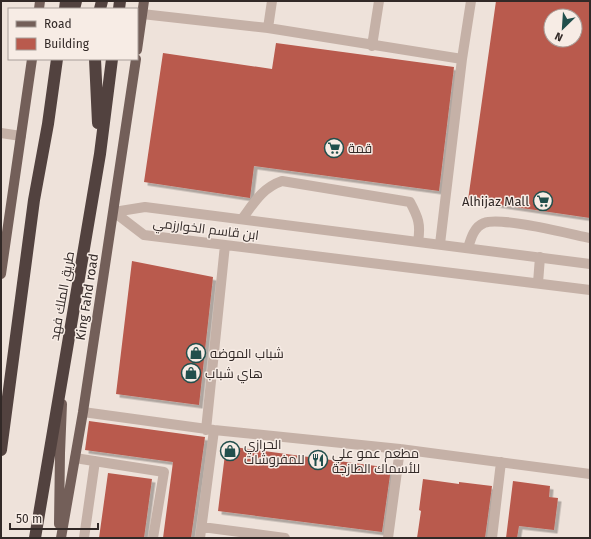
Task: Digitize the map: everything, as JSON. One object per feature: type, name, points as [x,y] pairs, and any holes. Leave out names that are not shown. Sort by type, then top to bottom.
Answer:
[{"type":"highway","points":[[48,124],[57,60]]},
{"type":"highway","points":[[1,450],[34,200],[62,60]]},
{"type":"highway","points":[[95,60],[100,154]]},
{"type":"highway","name":"طريق الملك فهد","points":[[35,538],[100,154],[112,60]]},
{"type":"main road","points":[[138,43],[144,1]]},
{"type":"main road","points":[[1,274],[4,239],[32,60]]},
{"type":"main road","name":"King Fahd road","points":[[60,538],[83,412],[136,60]]},
{"type":"main road","points":[[60,538],[60,453],[65,361]]},
{"type":"street","points":[[268,28],[272,1]]},
{"type":"street","points":[[372,46],[379,1]]},
{"type":"street","points":[[440,244],[462,59],[471,1]]},
{"type":"street","points":[[142,14],[268,28],[372,46],[462,59]]},
{"type":"street","points":[[1,133],[21,136]]},
{"type":"street","points":[[242,219],[260,196],[271,185],[282,181],[410,202],[418,217],[420,230],[418,242]]},
{"type":"street","name":"ابن قاسم الخوارزمي","points":[[114,212],[145,207],[590,264]]},
{"type":"street","name":"ابن قاسم الخوارزمي","points":[[114,212],[144,235],[590,290]]},
{"type":"street","points":[[468,248],[471,237],[476,228],[484,222],[504,221],[590,238]]},
{"type":"street","points":[[200,538],[225,245]]},
{"type":"street","points":[[538,283],[540,257]]},
{"type":"street","points":[[83,412],[210,430],[400,449],[590,474]]},
{"type":"street","points":[[388,538],[400,449]]},
{"type":"street","points":[[75,458],[164,472],[154,538]]},
{"type":"street","points":[[84,538],[95,461]]},
{"type":"street","points":[[492,538],[501,462]]},
{"type":"street","points":[[202,527],[285,538]]},
{"type":"building","points":[[496,1],[590,1],[590,218],[468,200]]},
{"type":"building","points":[[276,43],[454,67],[439,191],[254,166],[250,198],[144,182],[163,53],[272,69]]},
{"type":"building","points":[[132,261],[213,277],[199,405],[116,394]]},
{"type":"building","points":[[89,421],[205,437],[191,538],[163,538],[173,462],[85,450]]},
{"type":"building","points":[[226,446],[391,468],[382,532],[218,511]]},
{"type":"building","points":[[108,473],[152,479],[144,538],[99,538]]},
{"type":"building","points":[[423,479],[459,484],[459,482],[492,486],[485,538],[417,538],[421,511],[419,510]]},
{"type":"building","points":[[513,481],[550,486],[549,497],[558,498],[554,530],[519,526],[517,538],[506,538]]},
{"type":"place","name":"قمة","points":[[334,148]]},
{"type":"place","name":"Alhijaz Mall","points":[[543,201]]},
{"type":"place","name":"شباب الموضه","points":[[196,353]]},
{"type":"place","name":"هاي شباب","points":[[191,373]]},
{"type":"place","name":"الحرازي للمفروشات","points":[[230,451]]},
{"type":"place","name":"مطعم عمو علي للأسماك الطازجة","points":[[318,460]]}]
